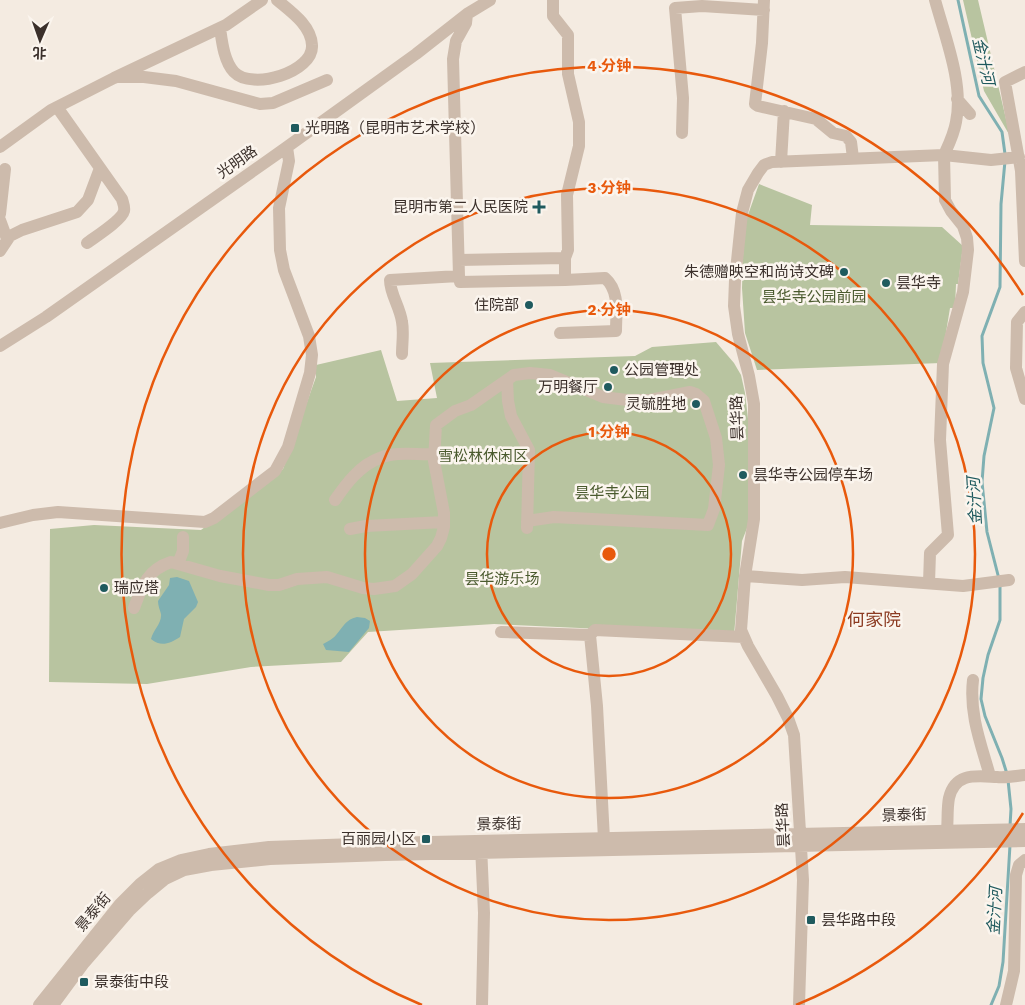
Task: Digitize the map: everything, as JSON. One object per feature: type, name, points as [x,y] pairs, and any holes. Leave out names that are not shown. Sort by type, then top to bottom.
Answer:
[{"type":"street","points":[[0,147],[54,109],[114,78],[220,28],[262,0]]},
{"type":"street","points":[[220,28],[228,63],[234,72],[244,79],[253,81],[268,80],[300,67],[309,55],[312,44],[311,39],[297,17],[277,0]]},
{"type":"street","name":"光明路","points":[[0,346],[46,317],[416,54],[467,14],[490,0]]},
{"type":"street","points":[[553,0],[553,16],[568,35],[568,74],[579,122],[579,146],[567,194],[568,250],[565,258],[565,280]]},
{"type":"street","points":[[928,583],[930,553],[948,535],[940,440],[943,364],[963,292],[968,250],[963,226],[945,200],[944,155],[953,136],[957,120],[957,99],[952,64],[935,0]]},
{"type":"street","points":[[682,133],[683,98],[675,4],[702,6],[764,5],[755,104],[816,119],[833,133],[846,136],[851,142],[853,158]]},
{"type":"street","points":[[467,14],[466,23],[456,42],[453,59],[460,282],[605,278],[612,284],[616,295],[616,331],[560,333]]},
{"type":"street","points":[[1025,72],[1005,82],[1021,171],[1025,261]]},
{"type":"street","points":[[114,78],[144,77],[176,81],[260,104],[273,103],[328,80]]},
{"type":"street","points":[[957,99],[970,114]]},
{"type":"street","points":[[54,109],[122,199],[124,213],[87,243]]},
{"type":"street","points":[[781,162],[784,111]]},
{"type":"street","points":[[0,523],[33,515],[58,512],[205,522],[214,518],[275,471],[288,447],[306,387],[312,355],[309,336],[284,270],[280,250],[279,208],[289,161],[287,146]]},
{"type":"street","name":"昙华路","points":[[799,1005],[804,880],[794,736],[788,718],[777,696],[744,638],[742,622],[745,576],[754,519],[754,404],[751,382],[738,334],[734,306],[742,214],[748,190],[764,165],[772,162],[944,155],[991,160],[1019,157]]},
{"type":"street","points":[[0,251],[7,239],[22,230],[77,212],[88,200],[100,168]]},
{"type":"street","points":[[0,214],[5,170]]},
{"type":"street","points":[[0,220],[7,239]]},
{"type":"street","points":[[459,260],[565,258]]},
{"type":"street","points":[[402,354],[402,323],[396,299],[390,290],[390,280],[459,276]]},
{"type":"street","points":[[1025,312],[1017,322],[1016,368],[1025,399]]},
{"type":"street","points":[[1025,324],[1025,373]]},
{"type":"street","points":[[134,608],[142,583],[165,564],[171,562],[220,576],[269,585],[279,585],[297,579],[327,577],[363,588],[386,589],[395,586],[412,574],[437,546],[441,538],[444,522],[434,454],[436,425],[455,411],[471,405],[514,375],[530,373],[550,376],[603,397],[628,400],[650,400],[690,392],[696,394],[704,401],[716,438],[719,465],[714,509],[708,526],[554,517],[527,525],[529,450],[511,416],[507,380]]},
{"type":"street","points":[[335,500],[355,475],[380,458],[394,455],[434,454]]},
{"type":"street","points":[[350,529],[366,526],[444,522]]},
{"type":"street","points":[[178,564],[184,537]]},
{"type":"street","points":[[745,576],[802,580],[846,578],[963,586],[1009,580]]},
{"type":"street","points":[[501,632],[590,635],[595,630],[744,638]]},
{"type":"street","points":[[590,635],[597,706],[604,838]]},
{"type":"street","points":[[973,680],[972,712],[994,777]]},
{"type":"street","points":[[947,830],[949,799],[954,785],[965,778],[980,775],[994,777],[1019,776]]},
{"type":"street","name":"景泰街","points":[[53,1005],[84,963],[129,911],[148,893],[165,879],[184,870],[210,865],[270,859],[604,838],[800,840],[947,830],[992,835]]},
{"type":"street","name":"景泰街","points":[[40,1005],[120,904],[140,884],[159,870],[181,860],[209,854],[269,847],[482,847],[1023,835]]},
{"type":"street","points":[[482,847],[484,914],[482,1005]]},
{"type":"street","points":[[1006,1005],[1014,971],[1016,875],[1019,865],[1025,860]]},
{"type":"green space","points":[[963,0],[978,0],[1010,136],[984,91]]},
{"type":"green space","name":"昙华寺公园前园","points":[[759,184],[812,205],[810,225],[942,227],[963,246],[958,284],[956,284],[955,308],[950,308],[941,363],[757,370],[745,333],[742,288],[744,226]]},
{"type":"green space","name":"昙华寺公园","points":[[716,342],[734,363],[741,375],[749,427],[749,523],[742,541],[734,635],[494,624],[368,632],[341,662],[251,667],[147,684],[49,682],[50,529],[94,525],[201,530],[283,469],[316,377],[316,365],[381,350],[397,401],[437,398],[430,363],[635,356],[652,347]]},
{"type":"water","points":[[177,577],[189,581],[198,602],[196,607],[184,619],[180,637],[169,643],[158,643],[151,639],[161,617],[158,601],[169,585],[170,578]]},
{"type":"water","points":[[357,617],[370,621],[369,628],[349,652],[326,650],[323,644],[335,636],[347,622]]},
{"type":"waterway","name":"金汁河","points":[[958,0],[979,96],[1002,132],[1005,154]]},
{"type":"waterway","name":"金汁河","points":[[999,579],[987,532],[982,482],[984,456],[994,408],[983,363],[982,336],[1000,287],[1001,204],[1005,161]]},
{"type":"waterway","name":"金汁河","points":[[1000,585],[1000,620],[988,655],[981,699],[985,716],[1007,774]]},
{"type":"waterway","name":"金汁河","points":[[1008,780],[1011,809],[1010,826]]},
{"type":"waterway","name":"金汁河","points":[[991,1005],[999,986],[1003,962],[1010,845]]},
{"type":"place","name":"光明路（昆明市艺术学校）","points":[[295,128]]},
{"type":"place","name":"昆明市第二人民医院","points":[[539,207]]},
{"type":"place","name":"朱德赠映空和尚诗文碑","points":[[844,272]]},
{"type":"place","name":"昙华寺","points":[[886,283]]},
{"type":"place","name":"住院部","points":[[529,305]]},
{"type":"place","name":"公园管理处","points":[[614,370]]},
{"type":"place","name":"万明餐厅","points":[[608,387]]},
{"type":"place","name":"灵毓胜地","points":[[696,404]]},
{"type":"place","name":"昙华寺公园停车场","points":[[743,475]]},
{"type":"place","name":"瑞应塔","points":[[104,588]]},
{"type":"place","name":"百丽园小区","points":[[426,839]]},
{"type":"place","name":"昙华路中段","points":[[811,920]]},
{"type":"place","name":"景泰街中段","points":[[84,982]]},
{"type":"district","name":"何家院","points":[[874,620]]},
{"type":"park label","name":"雪松林休闲区","points":[[483,456]]},
{"type":"park label","name":"昙华游乐场","points":[[502,579]]}]
